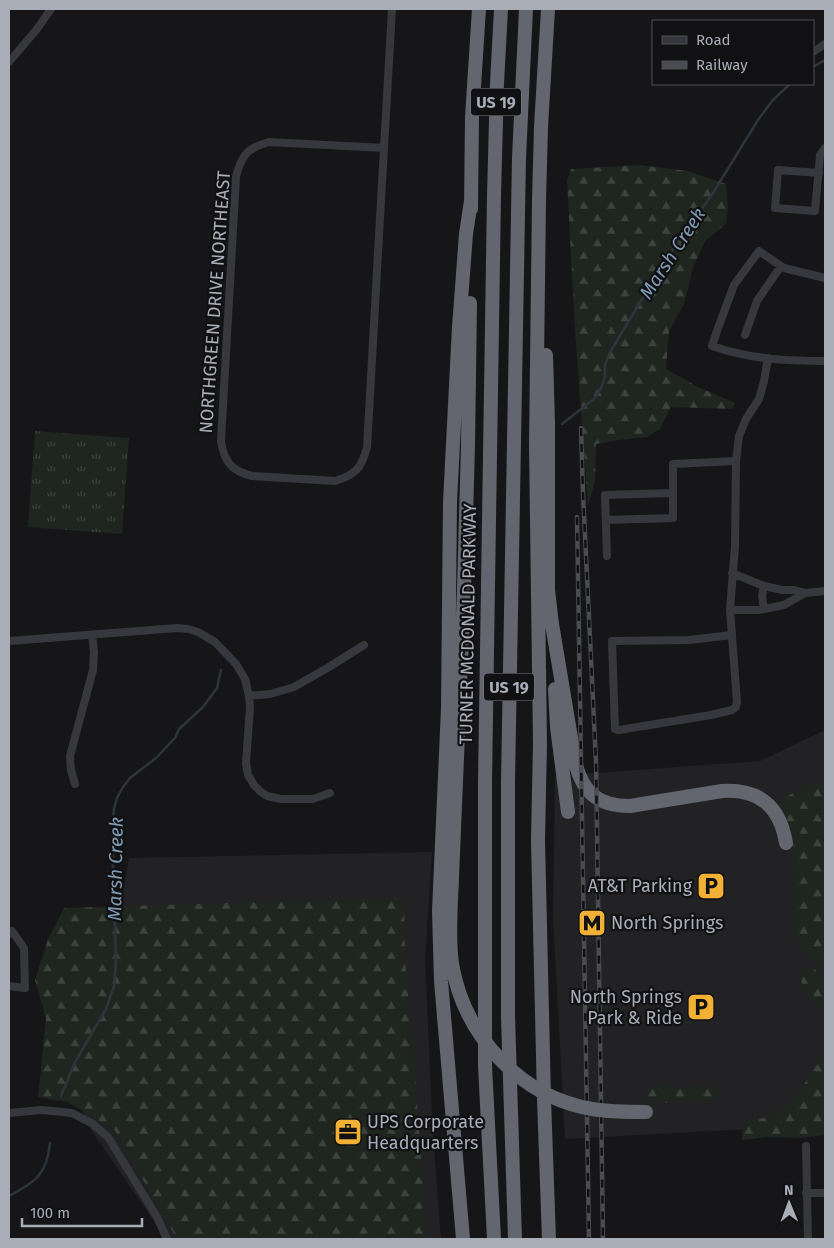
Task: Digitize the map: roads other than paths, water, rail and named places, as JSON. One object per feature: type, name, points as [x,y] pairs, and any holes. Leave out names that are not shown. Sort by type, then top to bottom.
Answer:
[{"type":"highway","points":[[479,9],[472,117],[468,426],[464,591],[450,930],[452,964],[460,996],[474,1027],[493,1052],[528,1083],[542,1092],[575,1105],[609,1111],[646,1112]]},
{"type":"highway","name":"TURNER MCDONALD PARKWAY","points":[[494,1239],[485,1066],[484,802],[494,186],[501,9]]},
{"type":"highway","name":"US 19","points":[[515,1239],[508,1016],[508,763],[519,158],[526,9]]},
{"type":"highway","points":[[548,9],[541,127],[536,446],[540,743],[538,840],[549,1239]]},
{"type":"highway","points":[[464,1239],[442,990],[439,911],[448,708],[451,493],[459,327],[466,234],[471,201]]},
{"type":"highway","points":[[538,263],[544,284],[548,423],[548,590],[575,762],[582,784],[599,800],[620,806],[722,791],[736,790],[748,793],[768,804],[775,812],[784,832],[786,843]]},
{"type":"highway","points":[[552,624],[556,727],[568,812]]},
{"type":"street","points":[[9,62],[51,9]]},
{"type":"street","name":"NORTHGREEN DRIVE NORTHEAST","points":[[384,148],[269,142],[251,150],[239,165],[236,177],[221,442],[222,451],[227,461],[242,474],[335,480],[352,474],[364,459],[367,447],[392,9]]},
{"type":"street","points":[[814,51],[825,44]]},
{"type":"street","points":[[819,173],[778,170],[775,208],[816,211],[819,173],[820,155],[825,148]]},
{"type":"street","points":[[825,278],[784,268],[759,251],[734,285],[712,346],[737,354],[768,358],[825,361]]},
{"type":"street","points":[[745,335],[757,301],[781,266]]},
{"type":"street","points":[[732,635],[689,640],[612,641],[615,729],[619,730],[711,715],[736,708],[732,635],[730,610],[735,546],[736,461],[739,436],[759,399],[768,358]]},
{"type":"street","points":[[606,520],[674,518],[673,464],[736,461]]},
{"type":"street","points":[[607,556],[605,495],[673,493]]},
{"type":"street","points":[[732,573],[764,586],[782,590],[805,593],[825,591]]},
{"type":"street","points":[[764,586],[762,596],[764,609]]},
{"type":"street","points":[[782,590],[784,605]]},
{"type":"street","points":[[730,610],[764,609],[784,605],[805,593]]},
{"type":"street","points":[[9,642],[177,628],[198,632],[215,642],[236,664],[245,679],[250,707],[246,764],[248,775],[254,785],[260,792],[274,798],[313,798],[330,793]]},
{"type":"street","points":[[75,784],[70,756],[92,670],[94,652],[92,635]]},
{"type":"street","points":[[249,696],[270,694],[294,687],[364,645]]},
{"type":"street","points":[[9,934],[12,931],[24,948],[25,988],[9,986]]},
{"type":"street","points":[[9,1113],[42,1110],[72,1113],[93,1124],[108,1137],[157,1217],[167,1239]]},
{"type":"street","points":[[806,1146],[808,1239]]},
{"type":"street","points":[[806,1193],[825,1193]]},
{"type":"waterway","name":"Marsh Creek","points":[[814,66],[825,60]]},
{"type":"waterway","name":"Marsh Creek","points":[[562,424],[595,398],[605,377],[605,365],[609,354],[675,246],[713,193],[758,120],[772,101],[789,85]]},
{"type":"waterway","name":"Marsh Creek","points":[[61,1096],[75,1062],[106,1009],[114,986],[116,962],[113,822],[117,798],[130,778],[156,758],[175,738],[179,729],[203,707],[217,688],[221,670]]},
{"type":"waterway","name":"Marsh Creek","points":[[9,1196],[33,1182],[43,1170],[50,1143]]},
{"type":"railway","points":[[581,428],[596,762],[603,1239]]},
{"type":"railway","points":[[577,517],[589,1239]]},
{"type":"place","name":"AT&T Parking","points":[[711,886]]},
{"type":"place","name":"North Springs","points":[[592,923]]},
{"type":"place","name":"North Springs Park & Ride","points":[[701,1007]]},
{"type":"place","name":"UPS Corporate Headquarters","points":[[348,1132]]}]
